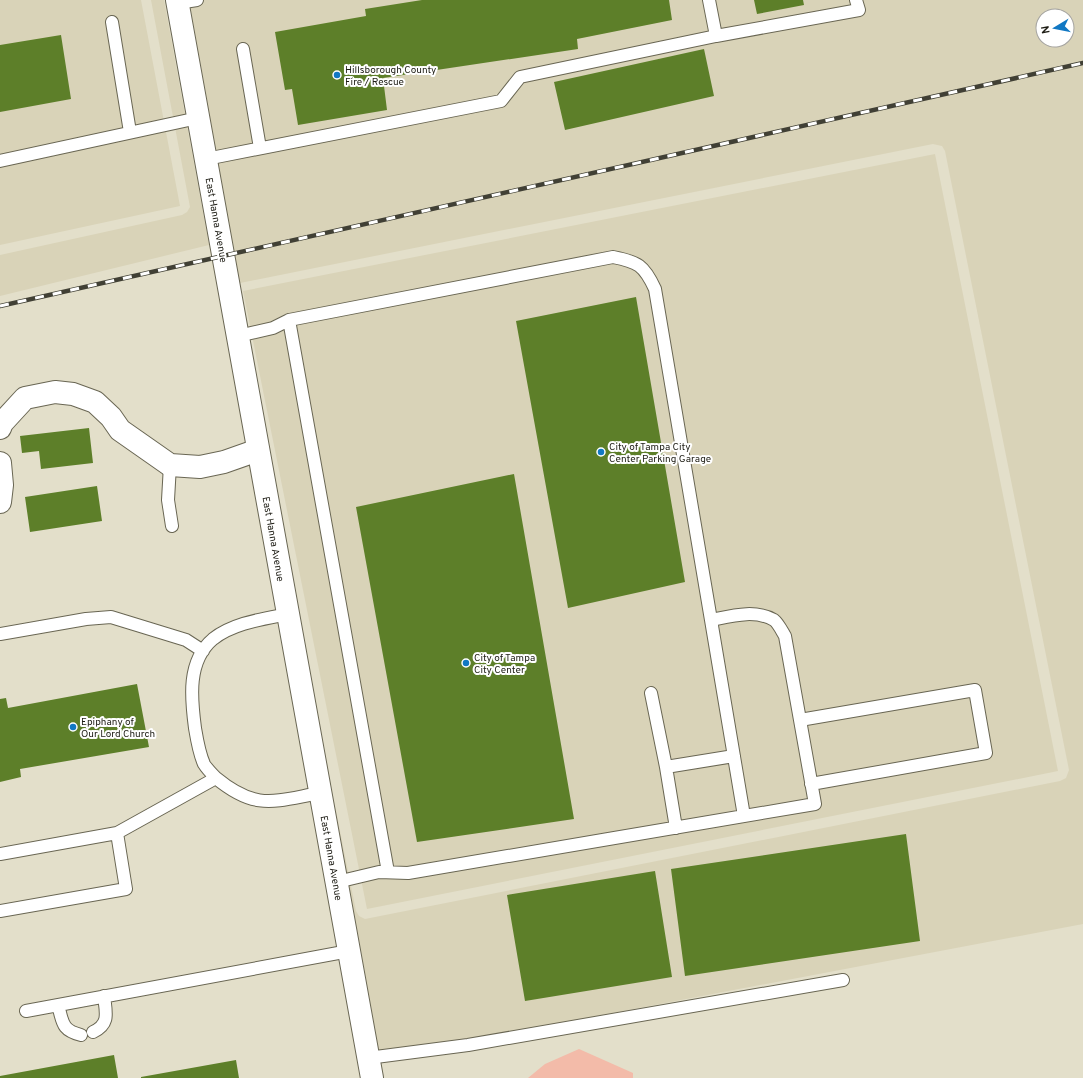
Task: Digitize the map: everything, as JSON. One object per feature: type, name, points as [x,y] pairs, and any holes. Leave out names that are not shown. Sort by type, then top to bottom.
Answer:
[{"type":"street","name":"East Hanna Avenue","points":[[184,1],[198,118],[370,1068]]},
{"type":"street","points":[[0,428],[2,423],[25,398],[55,392],[73,394],[95,402],[111,417],[120,430],[170,465],[200,467],[224,462],[258,450]]},
{"type":"street","points":[[0,463],[2,485],[0,502]]},
{"type":"lane","points":[[709,0],[716,36]]},
{"type":"lane","points":[[206,159],[501,101],[520,77],[716,36],[859,10],[856,0]]},
{"type":"lane","points":[[112,22],[130,132]]},
{"type":"lane","points":[[243,49],[260,148]]},
{"type":"lane","points":[[0,161],[198,118]]},
{"type":"lane","points":[[238,336],[272,328],[289,320],[613,257],[633,261],[648,273],[655,289],[744,816]]},
{"type":"lane","points":[[289,320],[388,872]]},
{"type":"lane","points":[[170,465],[168,500],[172,526]]},
{"type":"lane","points":[[288,614],[260,619],[233,628],[213,639],[203,651],[192,682],[192,704],[198,744],[204,764],[216,778],[231,791],[255,800],[278,801],[320,792]]},
{"type":"lane","points":[[337,882],[379,872],[408,874],[815,804],[785,636],[775,621],[758,615],[738,615],[711,620]]},
{"type":"lane","points":[[0,634],[86,619],[111,617],[186,640],[203,651]]},
{"type":"lane","points":[[800,720],[975,690],[986,754],[811,784]]},
{"type":"lane","points":[[651,693],[666,767],[676,828]]},
{"type":"lane","points":[[666,767],[734,756]]},
{"type":"lane","points":[[0,854],[117,833],[216,778]]},
{"type":"lane","points":[[0,911],[126,889],[117,833]]},
{"type":"lane","points":[[26,1011],[349,951]]},
{"type":"lane","points":[[370,1068],[468,1045],[843,980]]},
{"type":"lane","points":[[58,1005],[64,1026],[70,1032],[87,1033],[101,1029],[106,1018],[104,996]]},
{"type":"shaded area","points":[[0,0],[141,0],[180,206],[0,245]]},
{"type":"shaded area","points":[[151,0],[164,0],[209,245],[0,296],[0,255],[182,215],[187,212],[190,207]]},
{"type":"shaded area","points":[[189,0],[1083,0],[1083,924],[380,1057],[334,801],[356,911],[359,916],[365,919],[1060,781],[1066,778],[1069,770],[945,151],[942,146],[933,144],[240,283]]},
{"type":"shaded area","points":[[935,154],[1058,771],[367,909],[243,291]]},
{"type":"shaded area","points":[[579,1049],[633,1073],[633,1078],[528,1078],[545,1064]]},
{"type":"building","points":[[422,0],[669,0],[672,20],[577,39],[578,49],[383,78],[387,110],[298,125],[292,89],[285,90],[275,32],[366,16],[365,9]]},
{"type":"building","points":[[754,0],[803,0],[804,5],[757,14]]},
{"type":"building","points":[[61,35],[71,99],[0,112],[0,45]]},
{"type":"building","points":[[704,49],[714,96],[565,130],[554,82]]},
{"type":"building","name":"City of Tampa City Center Parking Garage","points":[[636,297],[685,582],[568,608],[516,321]]},
{"type":"building","points":[[89,428],[93,463],[41,469],[39,451],[22,453],[20,436]]},
{"type":"building","name":"City of Tampa City Center","points":[[514,474],[574,819],[417,842],[356,507]]},
{"type":"building","points":[[97,486],[102,521],[30,532],[25,497]]},
{"type":"building","name":"Epiphany of Our Lord Church","points":[[137,684],[149,747],[20,769],[21,777],[0,782],[0,699],[6,698],[8,708]]},
{"type":"building","points":[[906,834],[920,941],[685,976],[671,869]]},
{"type":"building","points":[[655,871],[672,977],[525,1001],[507,895]]},
{"type":"building","points":[[114,1055],[118,1078],[0,1078],[0,1076]]},
{"type":"building","points":[[236,1060],[239,1078],[141,1078],[141,1077]]},
{"type":"railway","points":[[0,306],[1083,63]]},
{"type":"place","name":"Hillsborough County Fire / Rescue","points":[[337,75]]},
{"type":"place","name":"City of Tampa City Center Parking Garage","points":[[601,452]]},
{"type":"place","name":"City of Tampa City Center","points":[[466,663]]},
{"type":"place","name":"Epiphany of Our Lord Church","points":[[73,727]]}]
